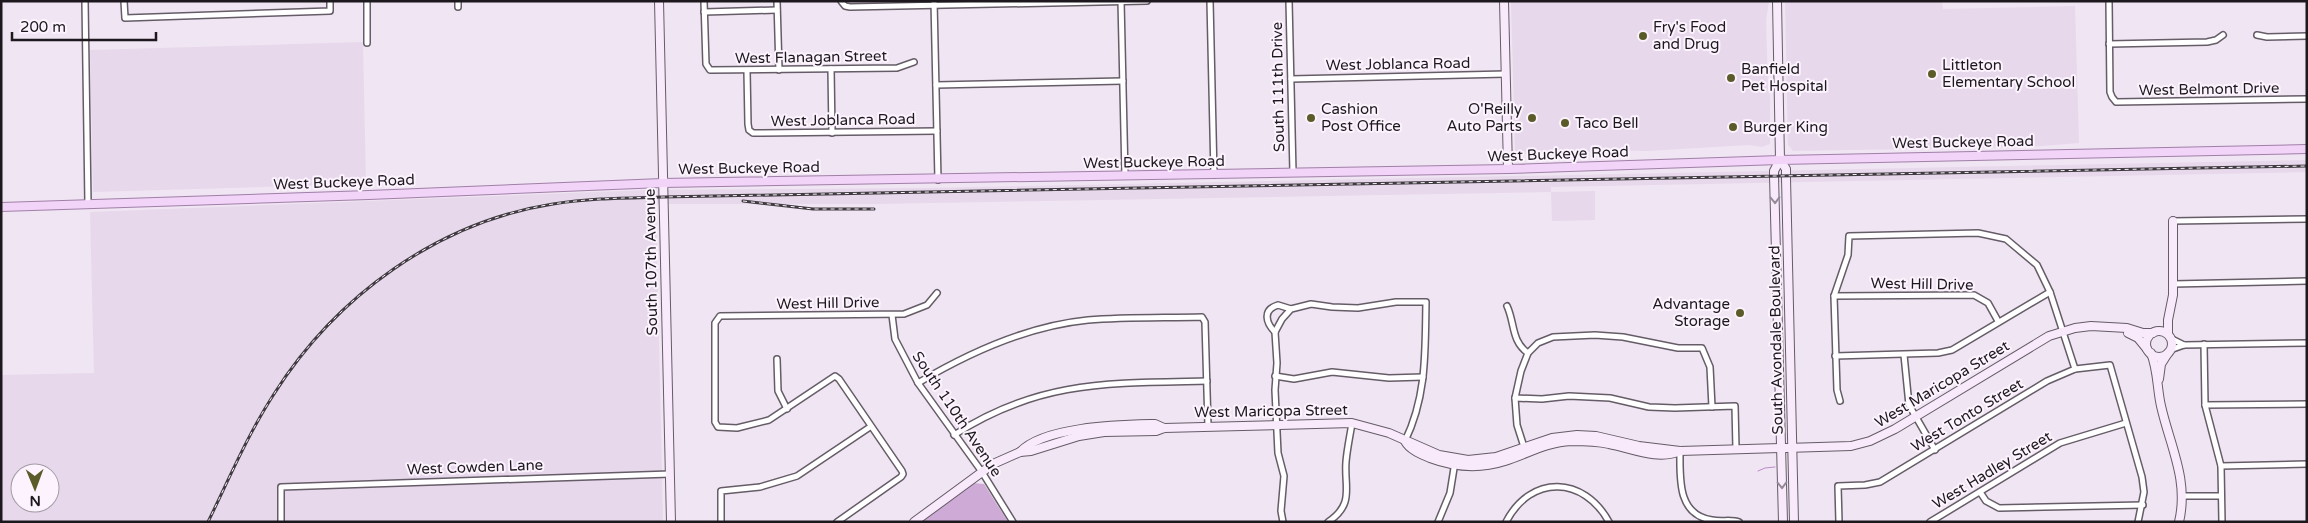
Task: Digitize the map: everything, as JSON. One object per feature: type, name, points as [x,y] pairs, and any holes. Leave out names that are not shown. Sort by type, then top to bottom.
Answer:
[{"type":"main road","name":"West Buckeye Road","points":[[1,207],[662,183],[938,180],[1508,169],[1780,160],[2307,149]]},
{"type":"street","points":[[85,1],[88,204]]},
{"type":"street","points":[[124,1],[124,18],[330,11],[330,1]]},
{"type":"street","points":[[367,1],[367,43]]},
{"type":"street","name":"South 107th Avenue","points":[[659,1],[671,522]]},
{"type":"street","points":[[704,1],[704,12],[777,10]]},
{"type":"street","points":[[777,1],[779,70]]},
{"type":"street","points":[[842,3],[850,7],[934,3],[1147,1]]},
{"type":"street","points":[[1210,1],[1214,175]]},
{"type":"street","name":"South 111th Drive","points":[[1289,1],[1293,173]]},
{"type":"street","points":[[1504,1],[1508,169]]},
{"type":"street","name":"South Avondale Boulevard","points":[[1776,1],[1780,160],[1774,171],[1783,522]]},
{"type":"street","points":[[2109,1],[2109,44],[2207,42],[2216,40],[2223,35]]},
{"type":"street","points":[[1121,2],[1125,176]]},
{"type":"street","points":[[934,3],[938,180]]},
{"type":"street","name":"West Flanagan Street","points":[[704,12],[705,61],[708,69],[713,71],[897,68],[914,62]]},
{"type":"street","points":[[2257,35],[2267,37],[2307,36]]},
{"type":"street","name":"West Belmont Drive","points":[[2109,44],[2110,92],[2113,100],[2122,103],[2307,99]]},
{"type":"street","points":[[831,69],[832,133]]},
{"type":"street","name":"West Joblanca Road","points":[[747,71],[748,124],[751,132],[759,134],[937,131]]},
{"type":"street","name":"West Joblanca Road","points":[[1290,78],[1506,74]]},
{"type":"street","points":[[936,85],[1123,81]]},
{"type":"street","name":"South Avondale Boulevard","points":[[1780,160],[1786,169],[1794,522]]},
{"type":"street","points":[[2158,386],[2161,364],[2169,352],[2170,308],[2174,284],[2173,221],[2307,219]]},
{"type":"street","points":[[1775,226],[1782,233],[1783,251],[1788,262]]},
{"type":"street","points":[[1840,401],[1836,390],[1834,296],[1848,254],[1849,236],[1978,233],[1997,236],[2015,246],[2037,265],[2050,292],[2075,369]]},
{"type":"street","points":[[2174,284],[2307,281]]},
{"type":"street","points":[[1835,356],[1904,355],[1938,353],[1952,350],[1998,321],[2050,292]]},
{"type":"street","name":"West Hill Drive","points":[[787,409],[759,424],[737,428],[718,427],[716,422],[715,323],[720,316],[904,314],[927,305],[937,293]]},
{"type":"street","name":"West Hill Drive","points":[[1834,296],[1974,295],[1988,304],[1998,321]]},
{"type":"street","points":[[1275,332],[1268,325],[1266,318],[1269,310],[1278,305],[1291,309],[1311,304],[1358,308],[1396,302],[1426,302],[1423,378],[1418,412],[1405,442]]},
{"type":"street","points":[[1507,306],[1512,317],[1515,338],[1528,353]]},
{"type":"street","points":[[2170,308],[2155,332],[2148,338],[2161,406],[2180,468],[2182,496],[2179,522]]},
{"type":"street","points":[[1283,522],[1281,511],[1284,476],[1278,453],[1275,424],[1275,376],[1277,363],[1275,332],[1282,319],[1291,309]]},
{"type":"street","name":"South 110th Avenue","points":[[892,315],[895,339],[918,382],[982,472],[1013,522]]},
{"type":"street","points":[[918,382],[980,350],[1017,336],[1052,327],[1087,320],[1205,318],[1208,426]]},
{"type":"street","name":"West Maricopa Street","points":[[914,522],[993,464],[1020,452],[1031,451],[1079,436],[1109,432],[1156,431],[1164,428],[1208,426],[1352,422],[1373,427],[1405,442],[1410,441],[1455,462],[1482,460],[1525,450],[1552,438],[1586,435],[1614,439],[1639,446],[1673,448],[1680,451],[1861,444],[1880,437],[2049,336],[2062,331],[2091,326],[2127,328],[2143,333],[2155,332]]},
{"type":"street","name":"West Maricopa Street","points":[[2122,329],[2138,338],[2150,351]]},
{"type":"street","points":[[2155,332],[2169,336],[2184,345]]},
{"type":"street","points":[[1525,450],[1517,425],[1515,398],[1521,371],[1528,353],[1538,343],[1553,336],[1596,335],[1623,337],[1678,348],[1702,348],[1710,367],[1712,407]]},
{"type":"street","points":[[2150,351],[2158,356],[2184,345],[2307,343]]},
{"type":"street","points":[[2204,344],[2205,406],[2221,466],[2222,522]]},
{"type":"street","points":[[1904,355],[1906,391],[1914,417],[1935,450]]},
{"type":"street","points":[[777,359],[778,391],[787,409],[835,376],[839,379],[903,474],[837,522]]},
{"type":"street","name":"West Tonto Street","points":[[1839,522],[1838,486],[1880,482],[2047,382],[2075,369],[2110,366],[2126,423]]},
{"type":"street","points":[[1275,376],[1294,379],[1332,372],[1382,378],[1423,378]]},
{"type":"street","points":[[954,435],[979,419],[1003,408],[1066,388],[1129,382],[1207,381]]},
{"type":"street","points":[[1515,398],[1542,399],[1569,396],[1610,398],[1649,407],[1735,406],[1736,449]]},
{"type":"street","points":[[2205,406],[2307,404]]},
{"type":"street","points":[[1328,522],[1343,508],[1347,494],[1346,463],[1352,422]]},
{"type":"street","points":[[2126,423],[2142,477],[2143,505],[2138,522]]},
{"type":"street","name":"West Hadley Street","points":[[1930,522],[2060,443],[2126,423]]},
{"type":"street","points":[[720,522],[721,491],[760,488],[797,476],[870,427]]},
{"type":"street","points":[[1680,451],[1681,488],[1686,504],[1694,514],[1712,520],[1739,522]]},
{"type":"street","points":[[1438,522],[1450,493],[1455,462]]},
{"type":"street","points":[[2221,466],[2307,464]]},
{"type":"street","name":"West Cowden Lane","points":[[281,522],[281,487],[670,474]]},
{"type":"street","points":[[1506,522],[1522,499],[1546,487],[1563,486],[1586,495],[1601,506],[1609,522]]},
{"type":"street","points":[[1980,492],[1986,501],[1999,508],[2143,505]]},
{"type":"street","points":[[2182,496],[2221,496]]},
{"type":"shaded area","points":[[1769,1],[1766,21],[1768,89],[1770,96],[1770,144],[1762,147],[1749,145],[1647,151],[1597,150],[1582,153],[1518,154],[1515,150],[1511,2]]},
{"type":"shaded area","name":"Littleton Elementary School","points":[[1785,1],[1942,1],[1943,9],[2075,6],[2079,143],[2029,147],[1793,151],[1788,145]]},
{"type":"shaded area","points":[[363,42],[366,184],[93,192],[90,50]]},
{"type":"shaded area","points":[[2307,160],[2307,172],[1551,187],[1551,192],[875,204],[656,204],[663,522],[1,522],[1,375],[94,373],[90,212],[647,190],[927,188]]},
{"type":"shaded area","points":[[1595,191],[1595,220],[1552,221],[1551,192]]},
{"type":"shaded area","points":[[973,483],[984,484],[1008,522],[921,522]]},
{"type":"waterway","points":[[1758,471],[1775,467]]},
{"type":"railway","points":[[208,522],[247,441],[274,394],[299,358],[359,296],[394,269],[431,246],[470,228],[511,213],[553,204],[594,199],[663,197],[2307,166]]},
{"type":"railway","points":[[743,201],[813,209],[874,209]]},
{"type":"place","name":"Fry's Food and Drug","points":[[1643,36]]},
{"type":"place","name":"Littleton Elementary School","points":[[1932,74]]},
{"type":"place","name":"Banfield Pet Hospital","points":[[1731,78]]},
{"type":"place","name":"Cashion Post Office","points":[[1311,118]]},
{"type":"place","name":"O'Reilly Auto Parts","points":[[1532,118]]},
{"type":"place","name":"Taco Bell","points":[[1565,123]]},
{"type":"place","name":"Burger King","points":[[1733,127]]},
{"type":"place","name":"Advantage Storage","points":[[1740,313]]}]
